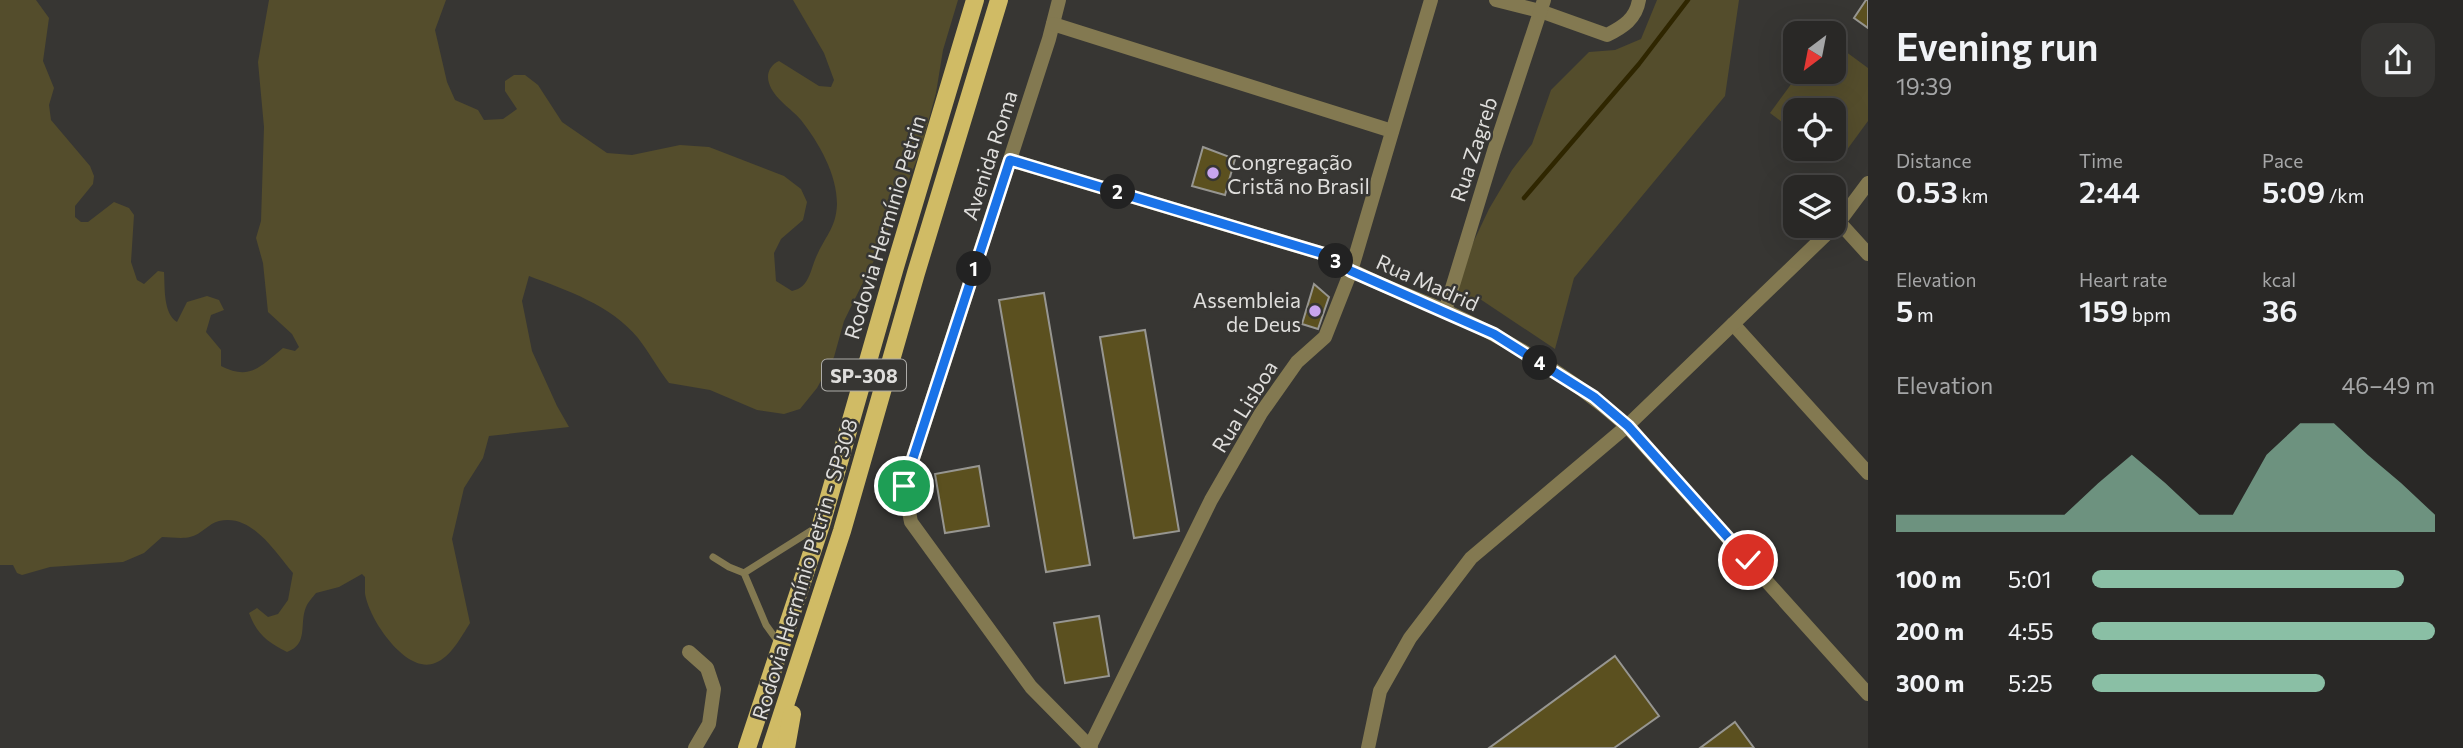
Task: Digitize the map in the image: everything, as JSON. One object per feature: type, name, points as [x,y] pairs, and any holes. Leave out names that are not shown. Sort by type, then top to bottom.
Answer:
[{"type":"main road","name":"Rodovia Hermínio Petrin","points":[[747,748],[821,525],[975,0]]},
{"type":"main road","name":"Rodovia Hermínio Petrin - SP308","points":[[771,748],[805,650],[999,0]]},
{"type":"main road","points":[[786,748],[805,650]]},
{"type":"main road","points":[[737,748],[779,653]]},
{"type":"street","name":"Avenida Roma","points":[[1059,0],[904,486],[911,522],[1031,687],[1090,747]]},
{"type":"street","name":"Rua Lisboa","points":[[1090,747],[1211,500],[1297,362],[1325,337],[1351,271],[1432,0]]},
{"type":"street","points":[[1496,0],[1542,6],[1607,35],[1624,27],[1638,10],[1639,0]]},
{"type":"street","name":"Rua Zagreb","points":[[1445,311],[1542,6]]},
{"type":"street","points":[[1053,24],[1392,131]]},
{"type":"street","name":"Rua Madrid","points":[[1010,160],[1324,254],[1351,271],[1494,334],[1594,397],[1628,426],[1868,694]]},
{"type":"street","points":[[1846,213],[1868,183]]},
{"type":"street","points":[[1846,230],[1868,254]]},
{"type":"street","points":[[1368,748],[1380,691],[1410,638],[1471,558],[1628,426],[1820,238]]},
{"type":"street","points":[[1733,324],[1868,473]]},
{"type":"street","points":[[689,652],[707,668],[714,689],[709,724],[695,748]]},
{"type":"lane","points":[[744,573],[821,525]]},
{"type":"lane","points":[[713,557],[744,573],[779,653]]},
{"type":"shaded area","points":[[0,0],[36,0],[49,18],[43,61],[54,88],[49,105],[51,120],[90,166],[94,176],[93,184],[75,206],[75,217],[81,222],[88,222],[114,202],[129,208],[134,215],[131,262],[137,280],[144,284],[158,271],[164,272],[167,306],[172,318],[177,322],[187,302],[207,296],[219,300],[224,310],[211,315],[206,332],[221,350],[221,366],[248,372],[268,361],[283,348],[295,351],[299,347],[292,334],[268,312],[263,263],[256,238],[261,221],[264,127],[258,62],[269,0],[446,0],[435,30],[447,82],[455,100],[478,110],[484,120],[503,119],[517,109],[505,91],[505,81],[514,75],[525,75],[538,85],[562,122],[607,153],[632,155],[680,145],[709,147],[784,176],[801,189],[807,202],[803,220],[781,239],[774,253],[776,281],[792,291],[803,285],[809,276],[833,225],[837,204],[834,181],[820,149],[801,120],[771,89],[768,80],[771,67],[779,61],[819,86],[831,87],[834,80],[824,53],[793,0],[958,0],[943,50],[936,93],[920,152],[885,238],[844,321],[834,357],[817,388],[800,409],[784,414],[757,410],[710,390],[669,383],[638,338],[615,316],[587,300],[529,276],[522,301],[532,351],[569,427],[489,436],[483,458],[464,488],[452,539],[470,623],[446,656],[435,663],[424,664],[412,661],[401,653],[381,629],[368,604],[365,577],[362,574],[339,587],[316,593],[306,607],[301,639],[294,648],[287,652],[268,641],[259,632],[249,613],[257,608],[268,617],[278,614],[288,600],[293,573],[262,536],[252,528],[231,520],[215,522],[190,537],[162,537],[144,553],[123,562],[50,567],[22,575],[17,573],[13,565],[0,565]]},
{"type":"shaded area","points":[[1657,0],[1739,0],[1725,96],[1574,278],[1555,349],[1480,299],[1454,299],[1462,266],[1489,209],[1512,170],[1532,144],[1551,90],[1589,52],[1615,50],[1641,39]]},
{"type":"shaded area","points":[[1846,52],[1868,68],[1868,121],[1846,151],[1846,98],[1783,98],[1783,123],[1770,113],[1791,84],[1846,84]]},
{"type":"building","points":[[1868,0],[1868,28],[1854,18]]},
{"type":"building","name":"Congregação Cristã no Brasil","points":[[1203,147],[1235,159],[1225,195],[1192,186]]},
{"type":"building","name":"Assembleia de Deus","points":[[1314,284],[1329,297],[1318,329],[1302,324]]},
{"type":"building","points":[[1044,293],[1090,565],[1046,572],[999,300]]},
{"type":"building","points":[[1145,330],[1179,531],[1134,538],[1100,337]]},
{"type":"building","points":[[979,466],[989,526],[945,533],[935,474]]},
{"type":"building","points":[[1099,616],[1109,676],[1065,683],[1054,623]]},
{"type":"building","points":[[1615,656],[1659,716],[1614,748],[1489,748]]},
{"type":"building","points":[[1735,722],[1754,748],[1700,748]]},
{"type":"waterway","points":[[1524,198],[1639,64],[1688,0]]},
{"type":"place","name":"Congregação Cristã no Brasil","points":[[1213,173]]},
{"type":"place","name":"Assembleia de Deus","points":[[1315,311]]},
{"type":"route","points":[[904,486],[1010,160],[1324,254],[1351,271],[1494,334],[1594,397],[1628,426],[1748,560]]}]
